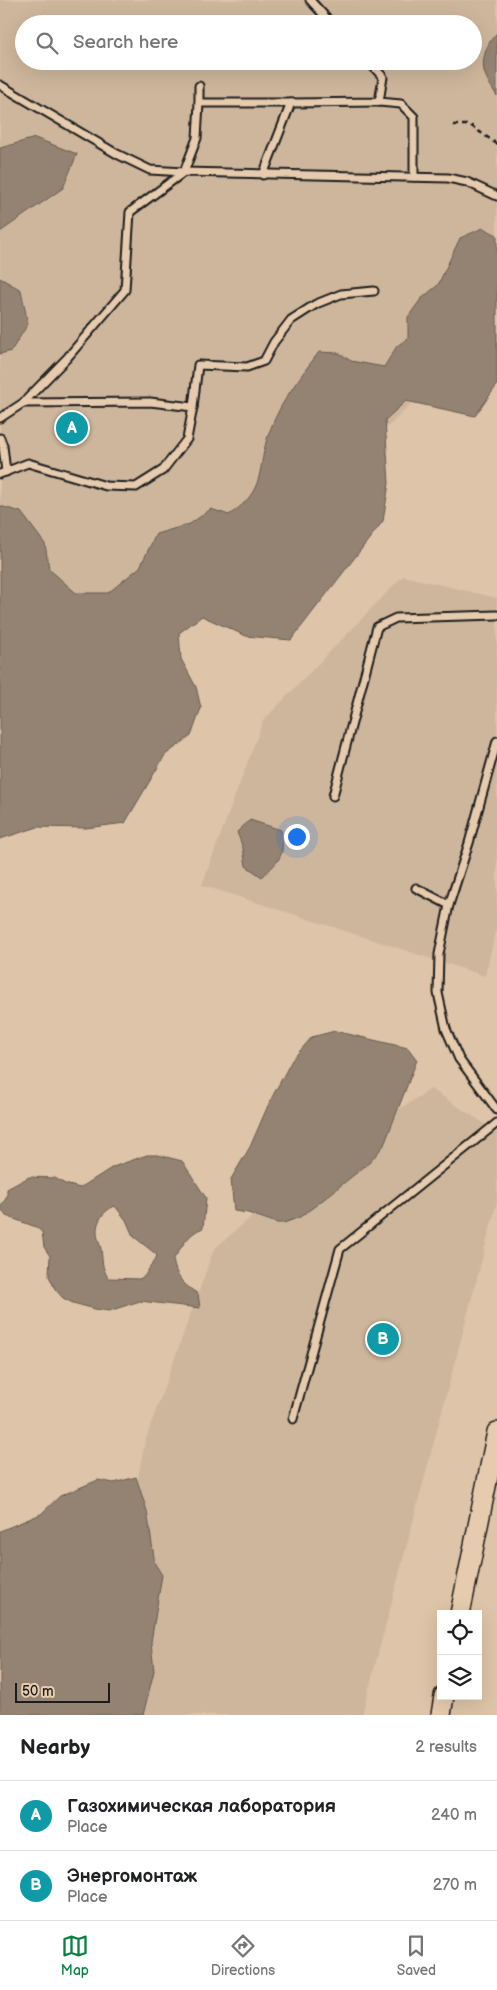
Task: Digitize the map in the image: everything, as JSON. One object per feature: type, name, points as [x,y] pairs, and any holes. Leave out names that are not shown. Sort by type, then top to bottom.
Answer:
[{"type":"main road","points":[[461,1610],[497,1432]]},
{"type":"main road","points":[[441,1715],[443,1700]]},
{"type":"lane","points":[[310,0],[324,15]]},
{"type":"lane","points":[[376,70],[383,77],[379,102]]},
{"type":"lane","points":[[0,85],[117,154],[150,170],[263,175],[448,178],[467,182],[497,196]]},
{"type":"lane","points":[[0,418],[22,403],[67,358],[125,290],[130,212],[184,172],[196,138],[199,86]]},
{"type":"lane","points":[[199,103],[379,102],[401,104],[414,117],[414,177]]},
{"type":"lane","points":[[263,175],[291,103]]},
{"type":"lane","points":[[0,438],[3,446],[3,473],[28,463],[106,486],[136,487],[163,470],[188,439],[198,365],[246,367],[264,361],[274,342],[291,320],[316,304],[340,294],[374,291]]},
{"type":"lane","points":[[22,403],[150,402],[193,407]]},
{"type":"lane","points":[[332,796],[377,627],[396,618],[497,614]]},
{"type":"lane","points":[[497,740],[469,843],[449,905],[439,954],[438,993],[444,1020],[459,1059],[497,1110]]},
{"type":"lane","points":[[416,888],[449,905]]},
{"type":"lane","points":[[293,1419],[340,1249],[497,1123]]},
{"type":"path","points":[[453,125],[470,125],[497,144]]},
{"type":"shaded area","points":[[0,0],[497,0],[497,317],[353,462],[0,672]]},
{"type":"shaded area","points":[[497,33],[497,96],[486,77],[483,61],[491,40]]},
{"type":"shaded area","points":[[35,138],[77,154],[63,188],[0,232],[0,148]]},
{"type":"shaded area","points":[[483,228],[497,235],[497,385],[475,416],[406,401],[385,420],[389,483],[383,521],[291,640],[246,636],[202,616],[179,633],[181,659],[196,687],[201,708],[191,736],[165,755],[125,823],[86,828],[38,827],[0,839],[0,506],[21,512],[45,544],[49,569],[76,593],[108,593],[140,567],[156,534],[190,524],[211,509],[229,515],[250,496],[259,478],[265,446],[279,411],[291,390],[319,352],[339,353],[351,361],[384,367],[397,346],[408,338],[408,317],[421,299],[438,285],[460,238]]},
{"type":"shaded area","points":[[0,278],[21,290],[28,324],[11,351],[0,354]]},
{"type":"shaded area","points":[[403,576],[497,598],[497,926],[485,976],[202,885],[263,721]]},
{"type":"shaded area","points":[[250,820],[281,830],[282,852],[274,866],[262,877],[246,866],[243,848],[237,832]]},
{"type":"shaded area","points":[[335,1031],[408,1048],[417,1060],[384,1145],[370,1162],[300,1217],[284,1223],[277,1223],[248,1213],[234,1211],[231,1179],[250,1147],[270,1101],[292,1060],[312,1037]]},
{"type":"shaded area","points":[[431,1089],[497,1132],[497,1202],[362,1715],[130,1715],[117,1587],[145,1441],[214,1249],[313,1164]]},
{"type":"shaded area","points":[[147,1155],[158,1155],[182,1161],[206,1198],[203,1228],[189,1237],[173,1260],[176,1272],[181,1280],[198,1294],[200,1308],[140,1301],[109,1311],[73,1303],[63,1298],[55,1289],[49,1276],[50,1256],[44,1247],[42,1232],[36,1227],[6,1216],[0,1207],[7,1197],[7,1189],[29,1177],[55,1178],[65,1184],[80,1188],[113,1167]],"holes":[[[115,1206],[126,1220],[133,1236],[157,1255],[145,1276],[139,1279],[108,1278],[103,1267],[101,1249],[97,1237],[99,1220],[104,1213]]]},
{"type":"shaded area","points":[[136,1477],[147,1511],[155,1564],[162,1575],[151,1642],[154,1671],[143,1715],[0,1715],[0,1531],[41,1514],[60,1496],[98,1480],[114,1483]]},
{"type":"place","name":"Газохимическая лаборатория","points":[[72,428]]},
{"type":"place","name":"Энергомонтаж","points":[[383,1339]]}]
